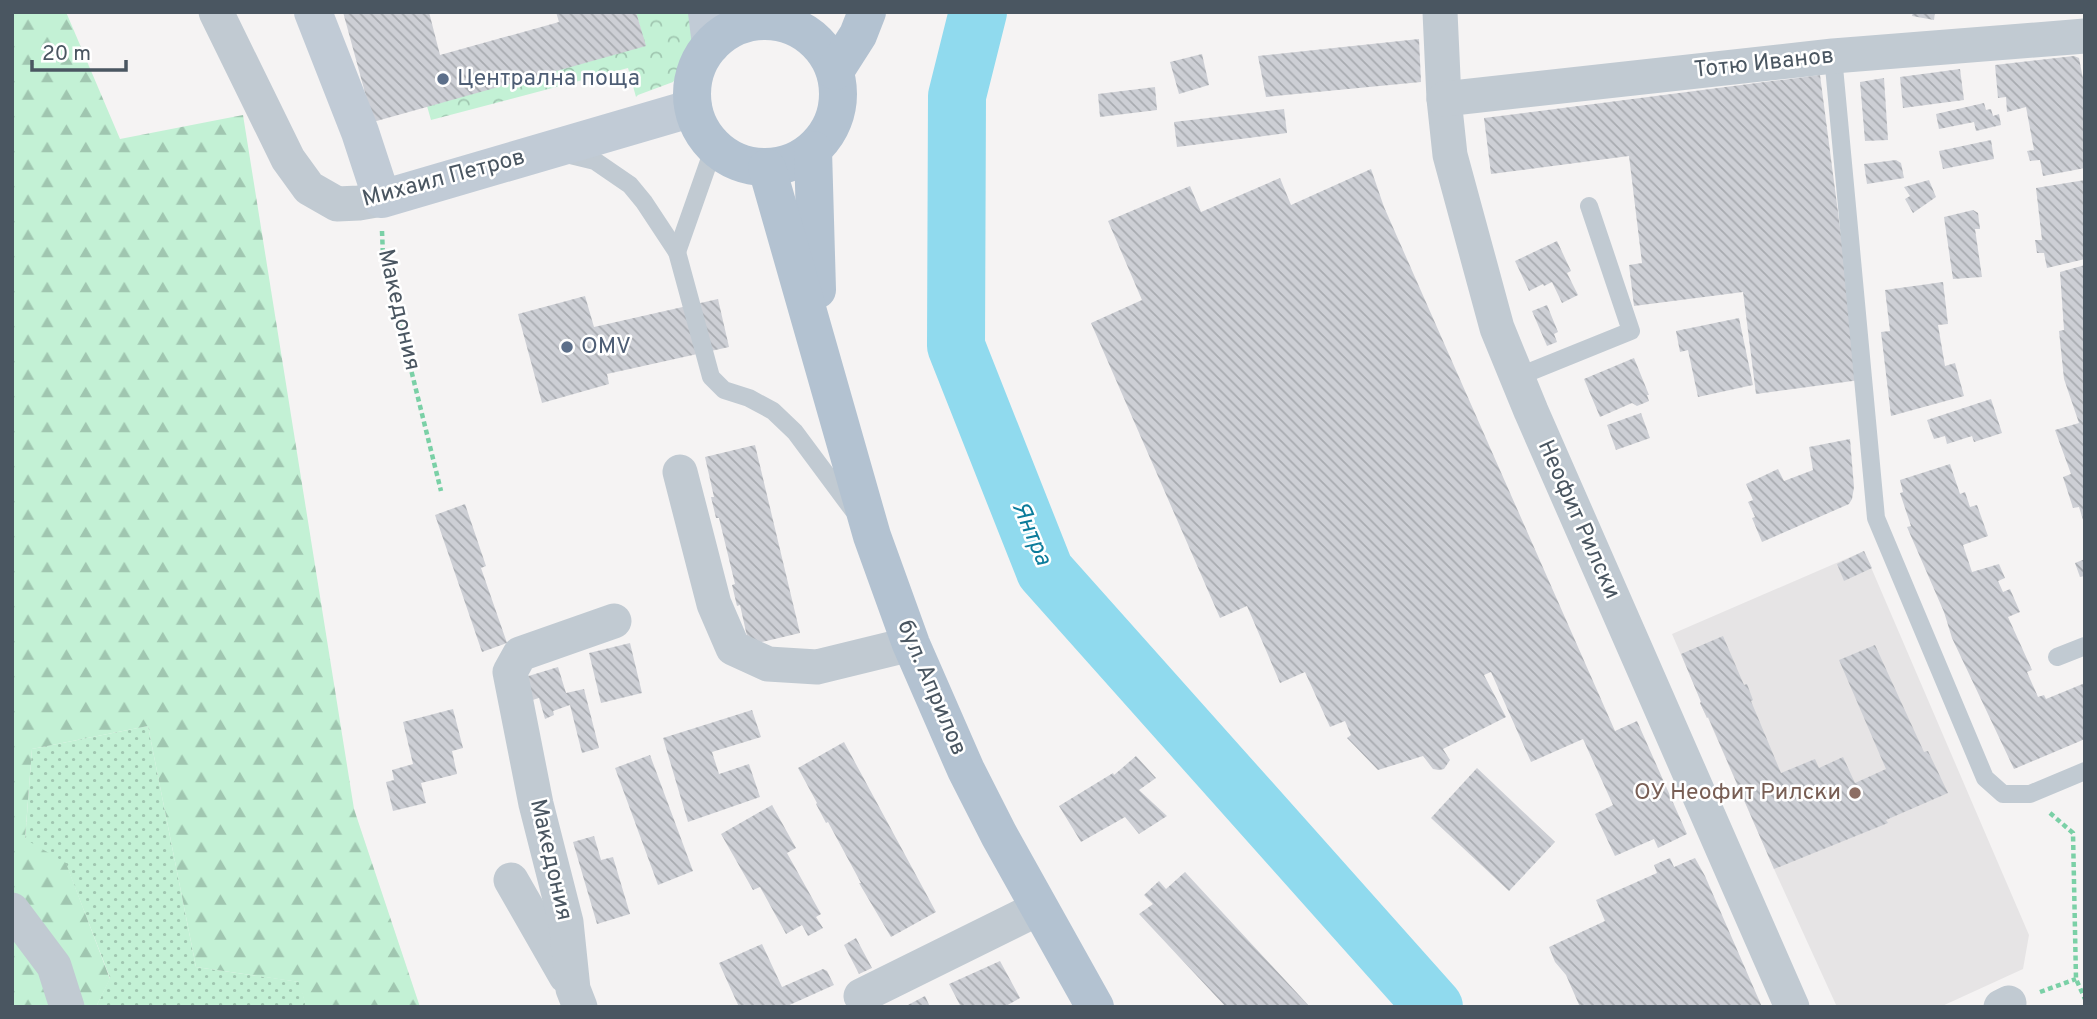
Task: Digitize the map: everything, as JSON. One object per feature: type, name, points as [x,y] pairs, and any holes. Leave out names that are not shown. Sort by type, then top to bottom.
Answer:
[{"type":"main road","points":[[313,12],[360,132],[382,199]]},
{"type":"main road","points":[[835,71],[858,35],[867,12]]},
{"type":"main road","points":[[771,17],[807,34],[824,51],[835,71],[838,92],[836,114],[827,134],[813,150],[791,162],[767,168],[744,165],[733,160],[714,147],[701,129],[693,108],[694,75],[704,54],[709,29],[719,37],[739,26],[771,17]]},
{"type":"main road","name":"Михаил Петров","points":[[382,199],[693,108]]},
{"type":"main road","name":"бул. Априлов","points":[[813,150],[819,349]]},
{"type":"main road","name":"бул. Априлов","points":[[767,168],[872,536],[911,644],[966,770],[1095,1007]]},
{"type":"street","name":"Михаил Петров","points":[[216,12],[288,159],[309,188],[337,204],[382,199]]},
{"type":"street","name":"Неофит Рилски","points":[[1440,12],[1450,155],[1497,328],[1791,1007]]},
{"type":"street","name":"Тотю Иванов","points":[[1444,99],[1833,56],[2085,36]]},
{"type":"street","points":[[680,472],[715,604],[733,648],[768,664],[817,667],[911,644]]},
{"type":"street","name":"Македония","points":[[576,998],[566,922],[536,804],[510,672],[520,654],[614,621]]},
{"type":"street","points":[[512,880],[576,998]]},
{"type":"street","points":[[861,996],[1039,908]]},
{"type":"street","points":[[12,910],[54,967],[67,1007]]},
{"type":"lane","points":[[1833,56],[1876,518],[1985,778],[2003,794],[2030,794],[2085,771]]},
{"type":"lane","points":[[677,252],[714,147]]},
{"type":"lane","points":[[549,150],[595,161],[631,185],[677,252],[711,377],[724,390],[749,398],[773,411],[794,432],[872,536]]},
{"type":"lane","points":[[1517,377],[1631,331],[1589,206]]},
{"type":"lane","points":[[2057,657],[2085,646]]},
{"type":"path","name":"Македония","points":[[382,199],[383,256],[442,491]]},
{"type":"path","points":[[2073,833],[2076,979],[2085,999]]},
{"type":"shaded area","name":"ОУ Неофит Рилски","points":[[1864,551],[2029,935],[2023,969],[1940,1007],[1837,1007],[1700,703],[1672,634]]},
{"type":"green space","points":[[12,12],[66,12],[120,139],[243,115],[354,809],[420,1007],[306,1007],[299,982],[196,967],[148,726],[32,749],[25,839],[66,863],[110,979],[96,1007],[12,1007]]},
{"type":"green space","points":[[636,12],[699,12],[703,36],[689,62],[673,82],[636,97],[628,68],[431,120],[427,106],[645,45]]},
{"type":"green space","points":[[148,726],[196,967],[300,982],[306,1007],[96,1007],[110,978],[66,864],[25,840],[32,749]]},
{"type":"building","name":"Централна поща","points":[[343,12],[429,12],[440,55],[559,22],[556,12],[636,12],[646,46],[373,122]]},
{"type":"building","points":[[1913,12],[1935,12],[1934,20],[1912,16]]},
{"type":"building","points":[[1419,39],[1421,82],[1266,97],[1258,56]]},
{"type":"building","points":[[1202,54],[1209,85],[1179,94],[1170,62]]},
{"type":"building","points":[[2074,56],[2079,58],[2085,89],[2085,168],[2043,176],[2040,160],[2030,161],[2027,151],[2034,150],[2026,107],[2007,112],[2006,97],[1998,98],[1995,65]]},
{"type":"building","points":[[1960,69],[1964,100],[1903,108],[1900,77]]},
{"type":"building","points":[[1820,75],[1860,380],[1756,394],[1743,292],[1634,306],[1629,265],[1642,263],[1629,156],[1491,174],[1484,118]]},
{"type":"building","points":[[1884,78],[1888,140],[1865,141],[1860,82]]},
{"type":"building","points":[[1155,87],[1157,110],[1100,117],[1098,94]]},
{"type":"building","points":[[1984,103],[1986,110],[1991,109],[1993,116],[1999,114],[2001,125],[1976,131],[1974,122],[1939,129],[1936,114]]},
{"type":"building","points":[[1284,109],[1287,133],[1177,147],[1174,122]]},
{"type":"building","points":[[1991,140],[1994,159],[1943,169],[1939,151]]},
{"type":"building","points":[[1896,160],[1901,163],[1904,178],[1867,184],[1864,164]]},
{"type":"building","points":[[1371,169],[1384,207],[1615,731],[1637,721],[1687,834],[1658,848],[1654,839],[1615,856],[1595,814],[1613,805],[1583,739],[1531,762],[1491,672],[1484,675],[1506,717],[1443,749],[1450,760],[1444,769],[1439,770],[1433,769],[1423,756],[1378,770],[1347,738],[1351,735],[1345,721],[1330,727],[1305,672],[1280,683],[1247,606],[1220,618],[1091,323],[1142,300],[1108,221],[1190,186],[1201,212],[1280,178],[1291,205]]},
{"type":"building","points":[[1929,180],[1936,197],[1913,213],[1905,199],[1910,196],[1904,187]]},
{"type":"building","points":[[2085,180],[2085,259],[2047,268],[2044,253],[2037,253],[2035,240],[2042,240],[2036,188]]},
{"type":"building","points":[[1973,210],[1978,213],[1980,229],[1975,229],[1982,277],[1953,279],[1944,217]]},
{"type":"building","points":[[1557,241],[1571,271],[1567,273],[1578,295],[1562,303],[1552,282],[1529,291],[1515,261]]},
{"type":"building","points":[[2085,265],[2084,523],[2079,507],[2073,508],[2063,477],[2071,474],[2055,430],[2079,423],[2064,379],[2059,331],[2064,330],[2060,272]]},
{"type":"building","points":[[1943,282],[1948,324],[1938,325],[1945,366],[1955,363],[1964,396],[1891,416],[1881,332],[1890,331],[1885,290]]},
{"type":"building","points":[[585,296],[594,327],[718,299],[729,347],[607,374],[609,384],[542,403],[518,314]]},
{"type":"building","points":[[1547,305],[1558,332],[1554,334],[1557,342],[1547,346],[1532,311]]},
{"type":"building","points":[[1739,318],[1753,385],[1698,397],[1688,350],[1680,352],[1676,331]]},
{"type":"building","points":[[1634,358],[1649,401],[1637,406],[1632,403],[1600,417],[1584,379]]},
{"type":"building","points":[[1991,399],[2002,433],[1974,442],[1972,436],[1947,444],[1945,436],[1934,439],[1927,420]]},
{"type":"building","points":[[1641,413],[1650,438],[1616,450],[1607,425]]},
{"type":"building","points":[[1850,439],[1854,487],[1849,504],[1762,542],[1752,518],[1755,517],[1748,502],[1753,500],[1746,484],[1778,469],[1784,481],[1813,470],[1809,447]]},
{"type":"building","points":[[755,445],[800,633],[749,645],[740,605],[737,606],[732,585],[735,584],[719,518],[716,518],[711,497],[714,497],[705,457]]},
{"type":"building","points":[[1950,464],[1960,494],[1965,492],[1970,507],[1977,505],[1988,536],[1963,545],[1972,572],[1999,564],[2005,578],[1998,581],[2003,592],[2010,589],[2020,612],[2008,617],[2032,670],[2027,672],[2038,697],[2044,695],[2046,699],[2085,683],[2085,739],[2014,769],[1952,638],[1944,612],[1907,527],[1911,526],[1900,493],[1903,492],[1900,480]]},
{"type":"building","points":[[465,504],[486,566],[481,568],[507,643],[482,652],[435,515]]},
{"type":"building","points":[[1864,551],[1872,568],[1844,581],[1837,564]]},
{"type":"building","points":[[2085,559],[2085,576],[2080,577],[2075,563]]},
{"type":"building","points":[[1723,636],[1744,685],[1747,684],[1753,700],[1751,701],[1781,773],[1815,759],[1819,768],[1843,757],[1855,783],[1886,769],[1839,660],[1875,645],[1924,752],[1928,751],[1948,793],[1886,820],[1888,823],[1774,869],[1681,654]]},
{"type":"building","points":[[630,643],[642,693],[601,703],[589,653]]},
{"type":"building","points":[[558,667],[566,693],[584,689],[599,748],[582,753],[570,705],[553,711],[554,715],[545,719],[539,698],[529,701],[522,678]]},
{"type":"building","points":[[453,709],[463,748],[452,751],[457,774],[421,783],[426,803],[393,811],[386,782],[394,780],[392,770],[413,764],[403,722]]},
{"type":"building","points":[[752,710],[761,737],[712,752],[719,774],[749,764],[760,797],[688,822],[663,738]]},
{"type":"building","points":[[844,742],[936,912],[891,937],[798,768]]},
{"type":"building","points":[[650,755],[693,871],[658,885],[615,768]]},
{"type":"building","points":[[1136,756],[1156,778],[1139,790],[1167,816],[1139,834],[1125,817],[1081,842],[1059,806],[1113,773],[1114,775]]},
{"type":"building","points":[[1477,768],[1555,842],[1509,891],[1431,818]]},
{"type":"building","points":[[772,805],[796,848],[787,853],[821,914],[816,917],[823,928],[808,936],[802,925],[786,934],[760,887],[753,890],[721,834]]},
{"type":"building","points":[[594,836],[601,860],[613,857],[630,914],[597,924],[573,842]]},
{"type":"building","points":[[1670,858],[1674,867],[1695,858],[1762,1007],[1580,1007],[1566,975],[1555,962],[1549,947],[1605,921],[1596,900],[1657,873],[1654,865]]},
{"type":"building","points":[[1185,872],[1310,1007],[1226,1007],[1139,914],[1153,904],[1144,895],[1159,881],[1166,889]]},
{"type":"building","points":[[856,938],[872,968],[859,974],[844,945]]},
{"type":"building","points":[[762,944],[782,987],[823,969],[827,971],[834,985],[785,1007],[739,1007],[719,963]]},
{"type":"building","points":[[1000,961],[1020,998],[1004,1007],[961,1007],[949,984]]},
{"type":"building","points":[[925,996],[930,1007],[904,1007]]},
{"type":"waterway","name":"Янтра","points":[[978,12],[957,96],[956,346],[1045,571],[1434,1007]]},
{"type":"place","name":"Централна поща","points":[[443,79]]},
{"type":"place","name":"OMV","points":[[567,347]]},
{"type":"place","name":"ОУ Неофит Рилски","points":[[1855,793]]}]
